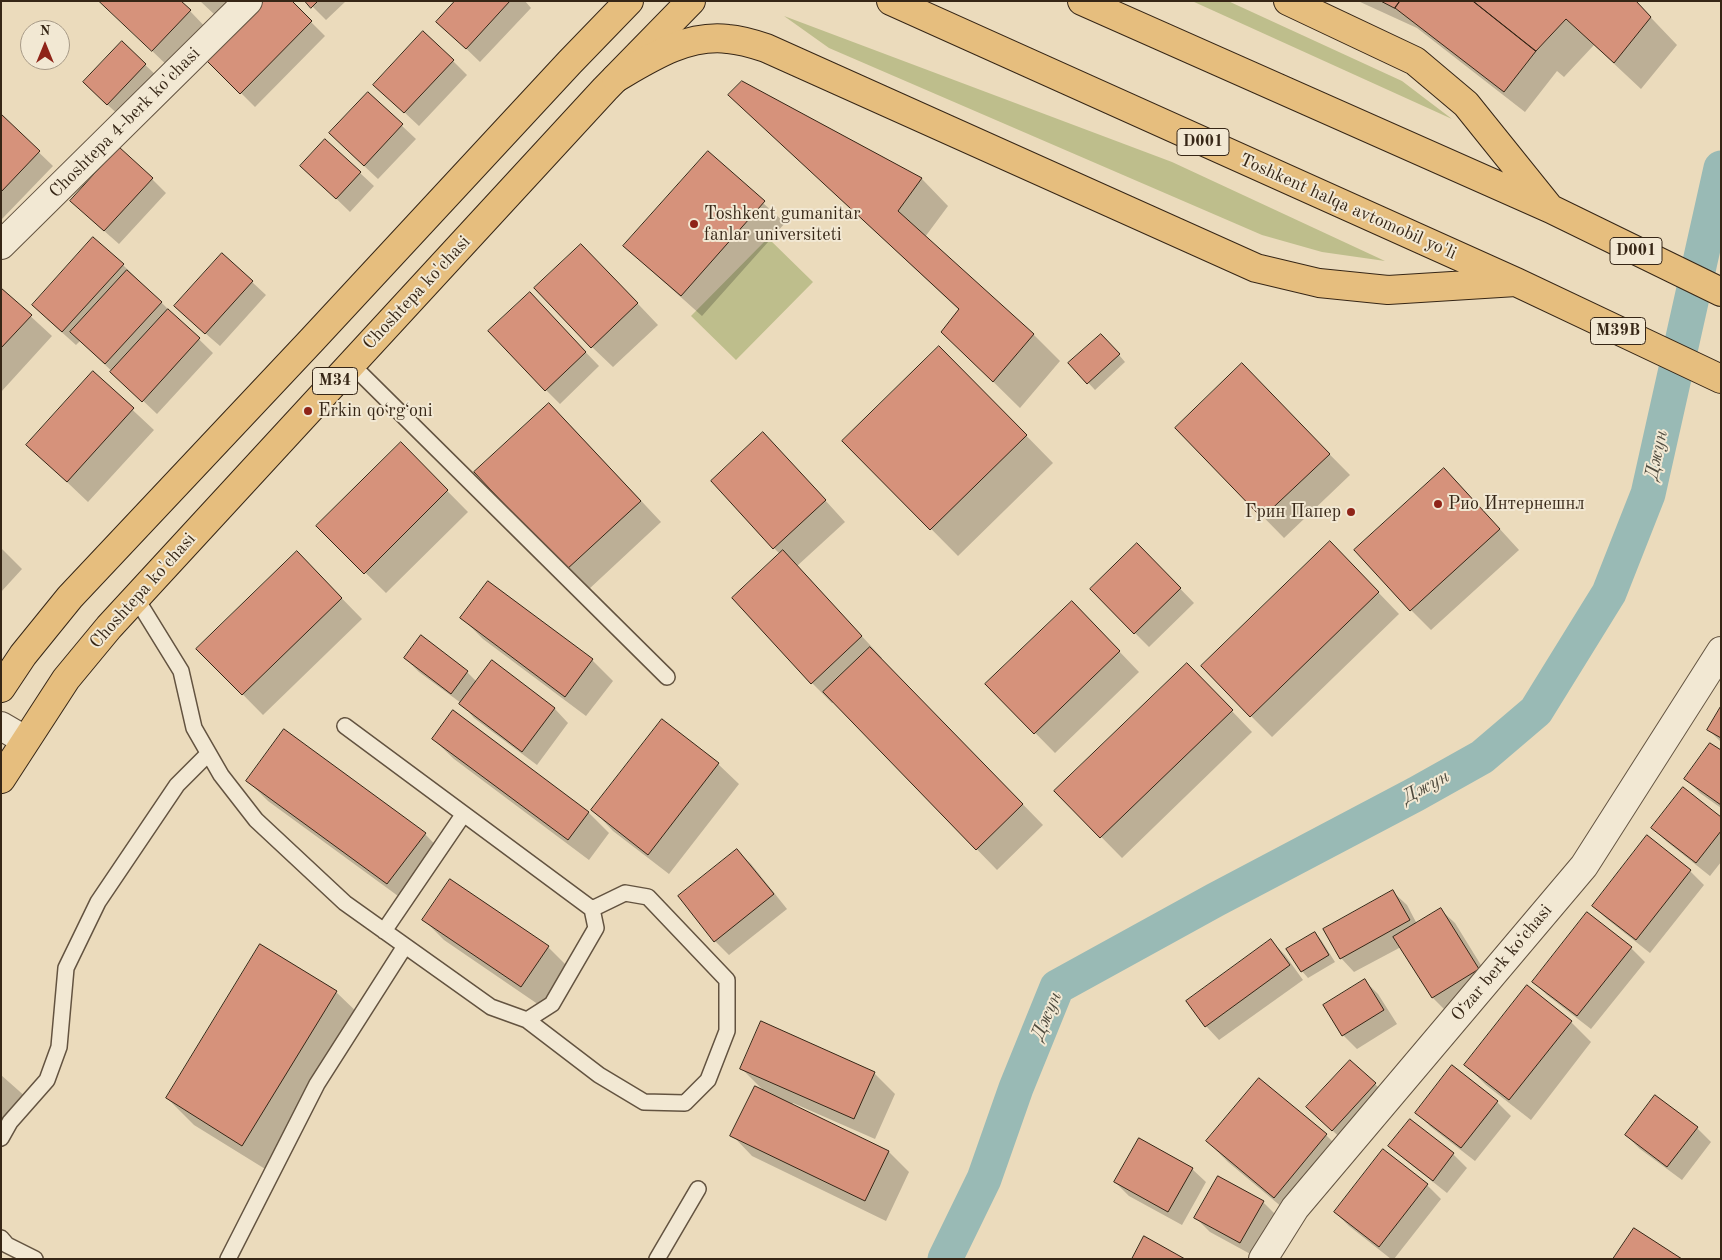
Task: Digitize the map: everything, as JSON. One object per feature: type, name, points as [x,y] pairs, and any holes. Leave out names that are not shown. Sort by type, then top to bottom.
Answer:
[{"type":"main road","name":"M34","points":[[1,688],[23,655],[70,597],[629,1]]},
{"type":"main road","name":"Choshtepa ko'chasi","points":[[1,779],[66,679],[136,598],[616,78],[691,1]]},
{"type":"main road","name":"Toshkent halqa avtomobil yo'li","points":[[891,1],[1516,282],[1721,379]]},
{"type":"main road","name":"D001","points":[[1082,1],[1551,209],[1721,292]]},
{"type":"main road","points":[[1288,1],[1415,61],[1466,104],[1551,209]]},
{"type":"main road","points":[[616,78],[671,48],[691,42],[709,38],[728,38],[746,42],[766,48],[1256,268],[1319,283],[1388,290],[1516,282]]},
{"type":"street","name":"Choshtepa 4-berk ko'chasi","points":[[1,245],[248,1]]},
{"type":"street","name":"Oʻzar berk koʻchasi","points":[[1263,1259],[1295,1208],[1584,866],[1721,651]]},
{"type":"street","points":[[1,726],[25,740]]},
{"type":"lane","points":[[351,364],[668,677]]},
{"type":"lane","points":[[136,598],[181,671],[194,728],[221,775],[256,820],[345,904],[490,1007],[527,1020],[599,1075],[644,1102],[685,1103],[708,1080],[727,1031],[727,980],[648,897],[625,893],[592,909]]},
{"type":"lane","points":[[345,726],[592,909],[596,928],[552,1004],[527,1020]]},
{"type":"lane","points":[[1,1138],[10,1122],[47,1080],[59,1047],[66,968],[98,902],[177,785],[208,754]]},
{"type":"lane","points":[[384,931],[463,815]]},
{"type":"lane","points":[[228,1259],[317,1084],[405,946]]},
{"type":"lane","points":[[657,1259],[698,1189]]},
{"type":"lane","points":[[1,1238],[7,1245],[35,1259]]},
{"type":"green space","points":[[1192,1],[1228,1],[1402,81],[1452,119]]},
{"type":"green space","points":[[784,16],[1172,162],[1385,261],[1322,252],[1262,235],[829,48]]},
{"type":"green space","points":[[768,238],[813,282],[736,360],[691,316]]},
{"type":"building","points":[[99,1],[181,1],[191,10],[152,51]]},
{"type":"building","points":[[264,1],[292,1],[312,21],[240,94],[206,60]]},
{"type":"building","points":[[305,1],[318,1],[311,8]]},
{"type":"building","points":[[455,1],[510,1],[466,49],[436,22]]},
{"type":"building","points":[[1381,1],[1400,1],[1395,8]]},
{"type":"building","points":[[1400,1],[1473,1],[1536,51],[1504,92],[1395,8]]},
{"type":"building","points":[[1473,1],[1636,1],[1651,17],[1614,63],[1566,19],[1536,51]]},
{"type":"building","points":[[423,31],[454,60],[404,113],[373,85]]},
{"type":"building","points":[[122,41],[146,64],[107,105],[83,82]]},
{"type":"building","points":[[742,81],[922,178],[898,211],[1034,334],[993,382],[941,332],[959,309],[728,95]]},
{"type":"building","points":[[368,92],[403,124],[364,166],[329,133]]},
{"type":"building","points":[[1,114],[40,151],[1,192]]},
{"type":"building","points":[[325,139],[361,172],[336,199],[300,166]]},
{"type":"building","points":[[119,147],[153,178],[104,231],[70,201]]},
{"type":"building","name":"Toshkent gumanitar fanlar universiteti","points":[[708,151],[765,201],[681,296],[623,246]]},
{"type":"building","points":[[93,237],[124,264],[62,332],[32,305]]},
{"type":"building","points":[[581,244],[638,303],[591,348],[534,288]]},
{"type":"building","points":[[222,253],[253,281],[205,334],[174,306]]},
{"type":"building","points":[[127,270],[162,302],[105,364],[70,332]]},
{"type":"building","points":[[1,288],[32,315],[1,348]]},
{"type":"building","points":[[530,292],[586,352],[545,391],[488,331]]},
{"type":"building","points":[[168,309],[200,338],[142,402],[110,372]]},
{"type":"building","points":[[1101,334],[1120,354],[1087,384],[1068,363]]},
{"type":"building","points":[[939,346],[1027,435],[930,530],[842,441]]},
{"type":"building","points":[[1242,363],[1330,454],[1262,518],[1175,428]]},
{"type":"building","points":[[93,371],[134,408],[67,482],[26,445]]},
{"type":"building","points":[[549,403],[641,501],[566,570],[474,472]]},
{"type":"building","points":[[763,432],[826,500],[773,549],[711,481]]},
{"type":"building","points":[[401,442],[448,490],[364,574],[316,526]]},
{"type":"building","points":[[1444,468],[1500,529],[1410,611],[1354,550]]},
{"type":"building","points":[[1330,541],[1379,592],[1250,717],[1201,666]]},
{"type":"building","points":[[1137,543],[1181,588],[1134,634],[1090,589]]},
{"type":"building","points":[[783,550],[862,636],[811,684],[732,598]]},
{"type":"building","points":[[297,551],[342,598],[242,695],[196,649]]},
{"type":"building","points":[[488,581],[593,659],[565,697],[460,618]]},
{"type":"building","points":[[1072,601],[1120,651],[1034,734],[985,684]]},
{"type":"building","points":[[421,635],[468,671],[451,694],[404,658]]},
{"type":"building","points":[[870,647],[1023,804],[976,850],[823,692]]},
{"type":"building","points":[[492,660],[555,708],[522,752],[459,704]]},
{"type":"building","points":[[1187,663],[1233,710],[1100,838],[1054,791]]},
{"type":"building","points":[[1721,706],[1721,738],[1707,730]]},
{"type":"building","points":[[453,710],[589,812],[568,840],[432,739]]},
{"type":"building","points":[[662,719],[719,763],[648,855],[591,810]]},
{"type":"building","points":[[284,729],[426,833],[387,884],[246,781]]},
{"type":"building","points":[[1710,743],[1721,750],[1721,805],[1684,779]]},
{"type":"building","points":[[1683,787],[1721,817],[1721,831],[1696,863],[1651,828]]},
{"type":"building","points":[[1647,835],[1691,870],[1636,940],[1592,906]]},
{"type":"building","points":[[737,849],[774,894],[714,942],[678,896]]},
{"type":"building","points":[[450,879],[549,946],[521,987],[422,920]]},
{"type":"building","points":[[1393,890],[1410,920],[1340,959],[1323,929]]},
{"type":"building","points":[[1441,908],[1479,969],[1432,998],[1393,937]]},
{"type":"building","points":[[1587,912],[1632,947],[1577,1016],[1532,982]]},
{"type":"building","points":[[1315,932],[1329,955],[1301,972],[1286,949]]},
{"type":"building","points":[[1271,939],[1290,965],[1205,1027],[1186,1001]]},
{"type":"building","points":[[260,944],[337,991],[242,1146],[166,1098]]},
{"type":"building","points":[[1365,979],[1384,1010],[1342,1036],[1323,1005]]},
{"type":"building","points":[[1527,985],[1572,1021],[1509,1100],[1464,1065]]},
{"type":"building","points":[[761,1021],[875,1072],[854,1119],[740,1069]]},
{"type":"building","points":[[1350,1060],[1376,1083],[1332,1131],[1306,1107]]},
{"type":"building","points":[[1452,1065],[1498,1101],[1461,1148],[1415,1113]]},
{"type":"building","points":[[1259,1078],[1327,1134],[1274,1198],[1206,1141]]},
{"type":"building","points":[[755,1086],[889,1151],[865,1201],[730,1136]]},
{"type":"building","points":[[1655,1095],[1698,1127],[1667,1167],[1625,1135]]},
{"type":"building","points":[[1410,1119],[1454,1153],[1433,1181],[1388,1146]]},
{"type":"building","points":[[1139,1138],[1193,1168],[1168,1212],[1114,1182]]},
{"type":"building","points":[[1383,1149],[1428,1184],[1379,1247],[1334,1212]]},
{"type":"building","points":[[1218,1176],[1264,1201],[1240,1243],[1194,1218]]},
{"type":"building","points":[[1634,1228],[1682,1259],[1613,1259]]},
{"type":"building","points":[[1144,1236],[1185,1259],[1132,1259]]},
{"type":"waterway","name":"Джун","points":[[945,1259],[984,1179],[1016,1088],[1057,987],[1482,757],[1536,711],[1609,593],[1648,494],[1721,168]]},
{"type":"place","name":"Toshkent gumanitar fanlar universiteti","points":[[694,224]]},
{"type":"place","name":"Erkin qoʻrgʻoni","points":[[308,411]]},
{"type":"place","name":"Рио Интернешнл","points":[[1438,504]]},
{"type":"place","name":"Грин Папер","points":[[1351,512]]}]
